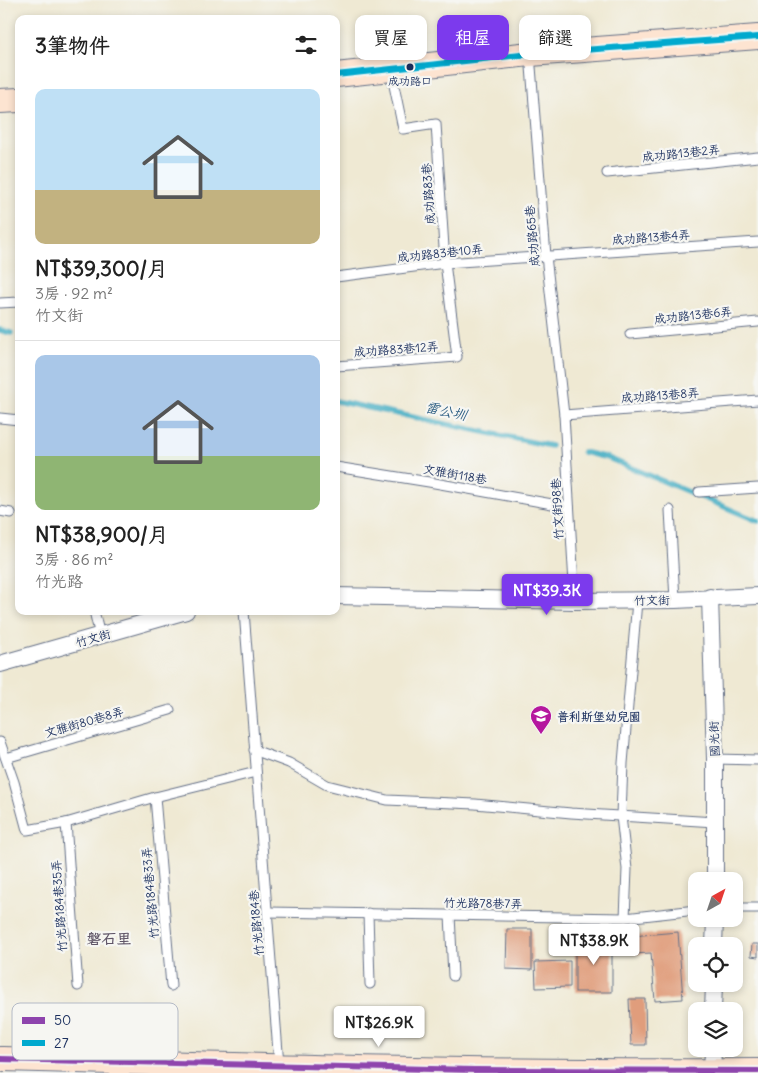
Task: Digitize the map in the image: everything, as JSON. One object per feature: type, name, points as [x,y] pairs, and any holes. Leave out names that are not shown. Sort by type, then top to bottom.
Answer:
[{"type":"street","points":[[591,49],[758,37]]},
{"type":"street","points":[[340,74],[519,55]]},
{"type":"street","points":[[0,101],[15,100]]},
{"type":"street","name":"竹文街","points":[[340,596],[637,601],[758,596]]},
{"type":"street","name":"國光街","points":[[710,597],[715,759],[715,872]]},
{"type":"street","name":"竹文街","points":[[0,664],[172,615]]},
{"type":"street","points":[[25,1060],[280,1070],[712,1064],[758,1071]]},
{"type":"lane","name":"成功路65巷","points":[[530,60],[546,256],[564,415]]},
{"type":"lane","name":"成功路83巷","points":[[390,68],[403,128],[436,124],[445,264],[457,357]]},
{"type":"lane","name":"成功路13巷2弄","points":[[607,173],[758,157]]},
{"type":"lane","name":"成功路13巷4弄","points":[[546,256],[758,242]]},
{"type":"lane","name":"成功路83巷10弄","points":[[340,277],[445,264],[546,256]]},
{"type":"lane","points":[[0,303],[15,302]]},
{"type":"lane","name":"成功路13巷6弄","points":[[630,334],[758,322]]},
{"type":"lane","name":"成功路83巷12弄","points":[[340,366],[457,357]]},
{"type":"lane","name":"成功路13巷8弄","points":[[564,415],[758,400]]},
{"type":"lane","name":"竹文街98巷","points":[[564,415],[575,601]]},
{"type":"lane","points":[[0,418],[15,420]]},
{"type":"lane","name":"文雅街118巷","points":[[340,468],[569,507]]},
{"type":"lane","points":[[699,492],[758,488]]},
{"type":"lane","points":[[670,510],[675,600]]},
{"type":"lane","points":[[0,511],[11,513]]},
{"type":"lane","points":[[624,918],[627,870],[621,816],[623,763],[637,601]]},
{"type":"lane","points":[[95,615],[100,636]]},
{"type":"lane","name":"竹光路184巷","points":[[244,615],[280,1070]]},
{"type":"lane","name":"文雅街80巷8弄","points":[[6,758],[170,710]]},
{"type":"lane","points":[[0,742],[27,830],[66,823],[155,797],[256,772]]},
{"type":"lane","points":[[254,750],[289,763],[327,786],[387,800],[475,804],[715,822]]},
{"type":"lane","points":[[715,759],[758,760]]},
{"type":"lane","name":"竹光路184巷33弄","points":[[155,797],[171,986]]},
{"type":"lane","name":"竹光路184巷35弄","points":[[66,823],[78,986]]},
{"type":"lane","points":[[743,908],[758,908]]},
{"type":"lane","name":"竹光路78巷7弄","points":[[268,912],[624,918],[688,911]]},
{"type":"lane","points":[[368,913],[370,984]]},
{"type":"lane","points":[[450,915],[453,976]]},
{"type":"building","points":[[507,929],[532,929],[532,970],[506,969]]},
{"type":"building","points":[[678,932],[683,999],[655,1001],[651,953],[632,954],[631,936]]},
{"type":"building","points":[[575,940],[612,940],[612,992],[575,992]]},
{"type":"building","points":[[752,944],[758,944],[758,957],[751,956]]},
{"type":"building","points":[[570,961],[570,987],[536,988],[535,962]]},
{"type":"building","points":[[629,999],[645,999],[646,1045],[631,1045]]},
{"type":"waterway","name":"雷公圳","points":[[0,330],[11,333]]},
{"type":"waterway","name":"雷公圳","points":[[340,402],[551,446]]},
{"type":"waterway","name":"雷公圳","points":[[583,452],[608,458],[758,521]]},
{"type":"transit line","name":"27","points":[[340,75],[530,54],[758,37]]},
{"type":"transit line","name":"50","points":[[0,1059],[12,1059]]},
{"type":"transit line","name":"50","points":[[43,1060],[474,1070],[758,1071]]},
{"type":"place","name":"成功路口","points":[[410,67]]},
{"type":"place","name":"普利斯堡幼兒園","points":[[541,735]]},
{"type":"district","name":"磐石里","points":[[109,938]]}]
